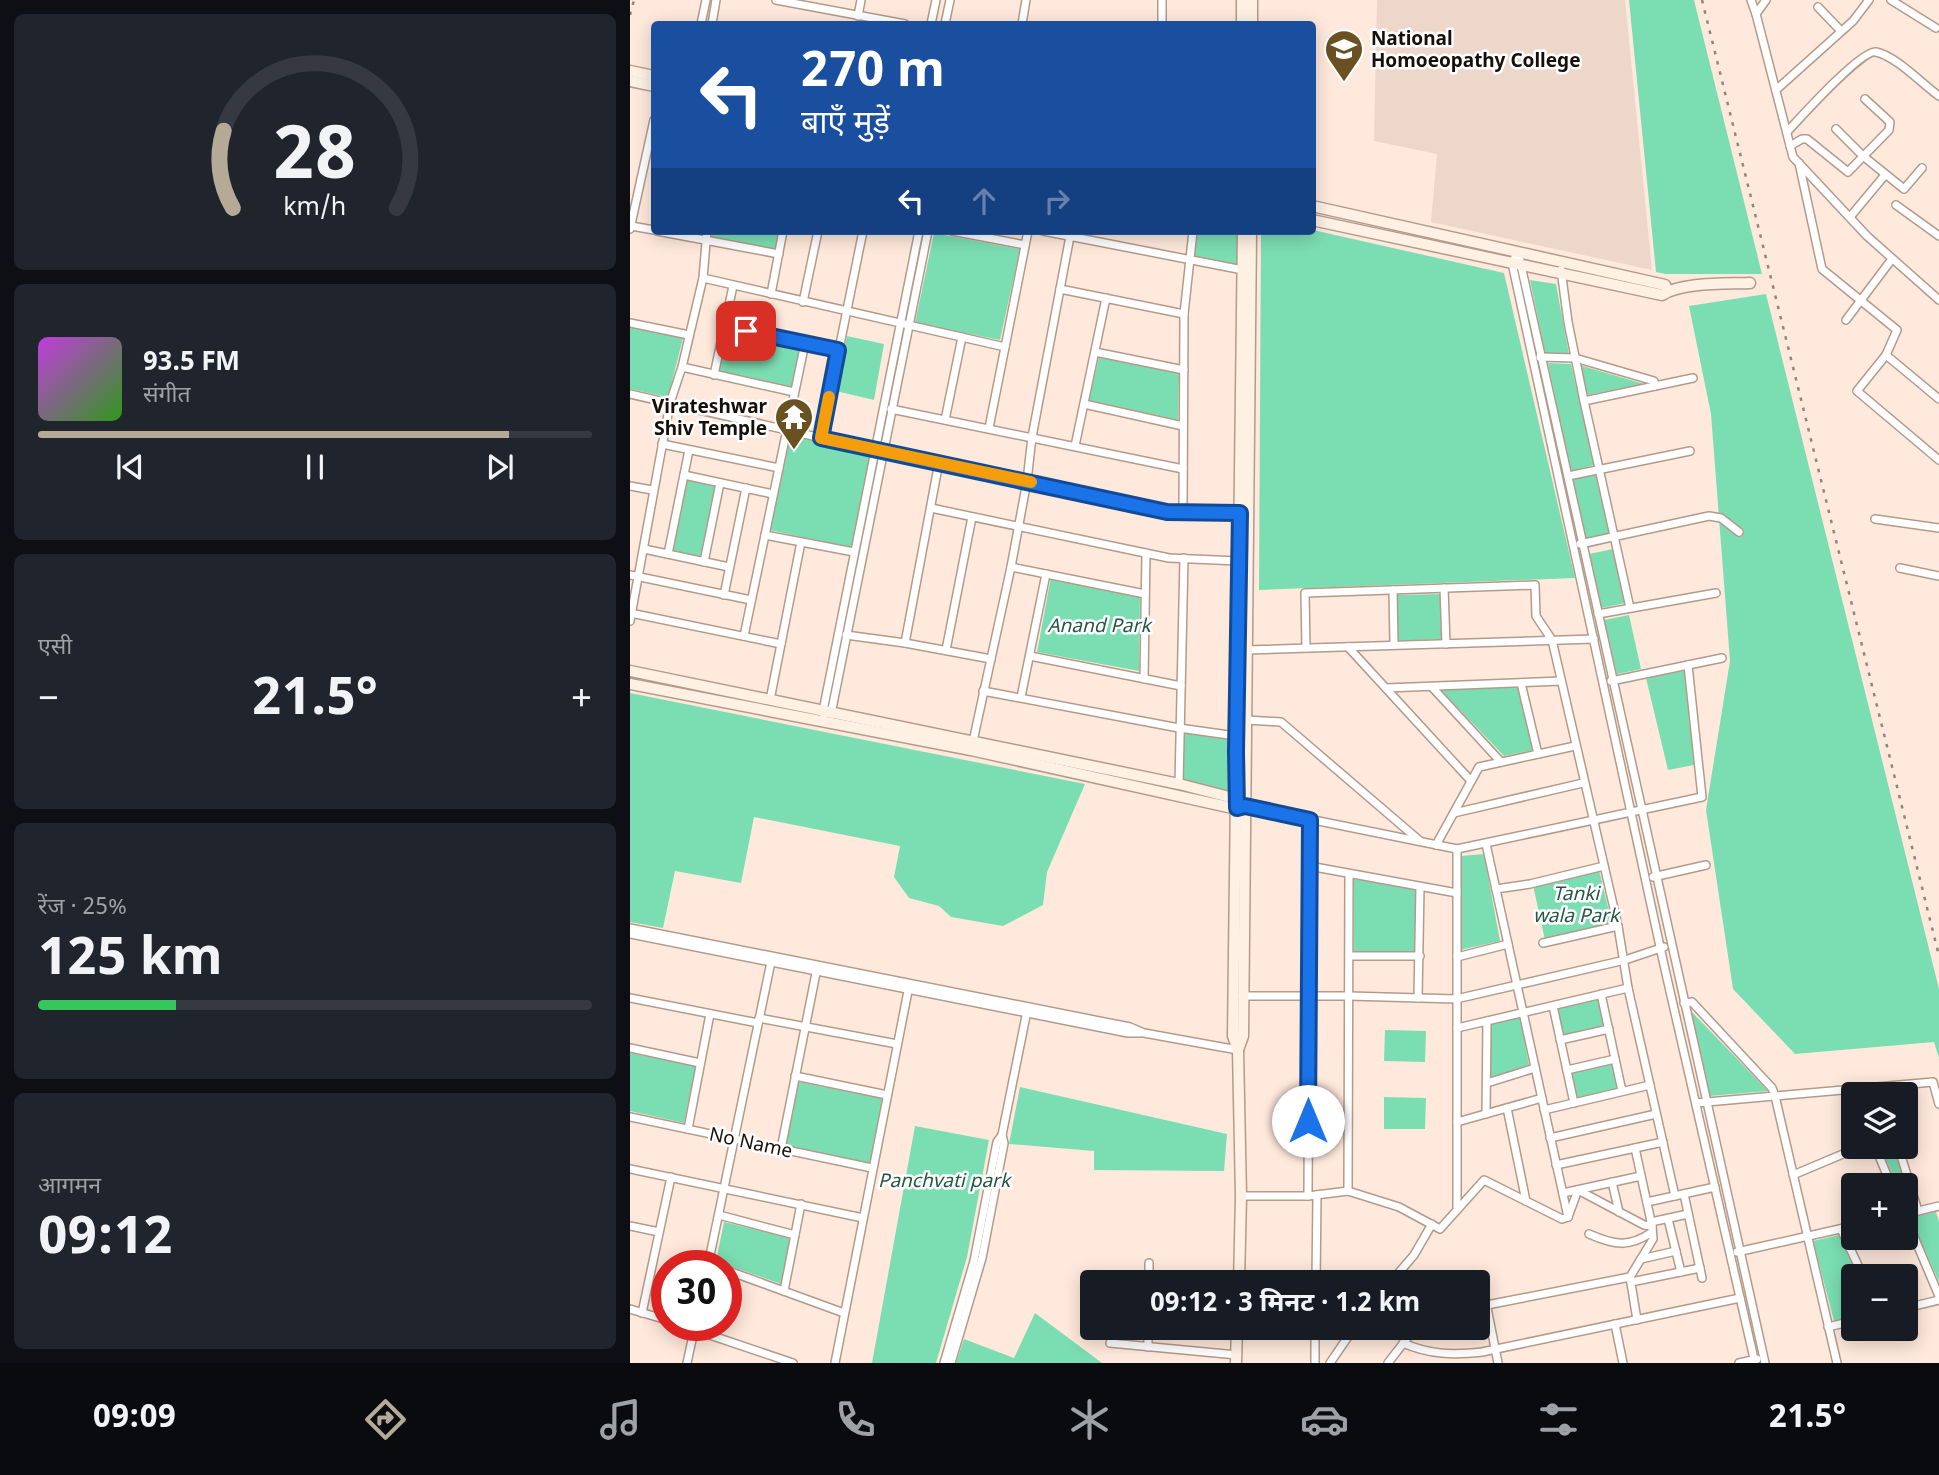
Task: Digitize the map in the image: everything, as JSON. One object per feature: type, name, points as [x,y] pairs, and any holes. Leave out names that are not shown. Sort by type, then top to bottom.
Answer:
[{"type":"street","points":[[702,21],[706,0]]},
{"type":"street","points":[[712,21],[716,0]]},
{"type":"street","points":[[776,0],[887,21]]},
{"type":"street","points":[[858,16],[861,0]]},
{"type":"street","points":[[932,21],[936,0]]},
{"type":"street","points":[[946,21],[950,0]]},
{"type":"street","points":[[1022,21],[1026,0]]},
{"type":"street","points":[[1162,0],[1162,21]]},
{"type":"street","points":[[1242,0],[1242,21]]},
{"type":"street","points":[[1252,0],[1252,21]]},
{"type":"street","points":[[1751,0],[1793,157],[1892,259],[1939,300]]},
{"type":"street","points":[[1756,14],[1766,0]]},
{"type":"street","points":[[1776,90],[1853,21],[1869,0]]},
{"type":"street","points":[[1891,0],[1936,28]]},
{"type":"street","points":[[1818,7],[1841,31]]},
{"type":"street","points":[[1787,132],[1870,52],[1891,60],[1938,94]]},
{"type":"street","points":[[630,71],[651,75]]},
{"type":"street","points":[[630,82],[651,86]]},
{"type":"street","points":[[1790,146],[1807,139],[1846,172],[1888,130],[1890,122],[1865,99]]},
{"type":"street","points":[[1836,129],[1863,156],[1904,189],[1922,168]]},
{"type":"street","points":[[651,133],[630,227],[651,230]]},
{"type":"street","points":[[646,155],[651,156]]},
{"type":"street","points":[[1799,163],[1822,269],[1898,330],[1886,355],[1857,391],[1939,460]]},
{"type":"street","points":[[1850,217],[1885,175]]},
{"type":"street","points":[[1896,205],[1939,236]]},
{"type":"street","points":[[1316,207],[1518,252],[1561,268]]},
{"type":"street","points":[[1316,221],[1517,265],[1561,268],[1665,285],[1668,291],[1702,285],[1750,283]]},
{"type":"street","points":[[779,254],[707,235],[703,278],[682,367],[670,403],[644,549],[634,575],[630,615],[781,644]]},
{"type":"street","points":[[771,294],[782,235]]},
{"type":"street","points":[[803,302],[817,235]]},
{"type":"street","points":[[821,438],[862,235]]},
{"type":"street","points":[[827,715],[884,452],[918,235]]},
{"type":"street","points":[[827,715],[874,450],[927,235]]},
{"type":"street","points":[[973,235],[1025,245]]},
{"type":"street","points":[[989,428],[1027,235]]},
{"type":"street","points":[[972,746],[1012,567],[1032,437],[1071,235]]},
{"type":"street","points":[[1076,235],[1243,270]]},
{"type":"street","points":[[1183,512],[1184,314],[1192,235]]},
{"type":"street","points":[[1240,805],[1236,736],[1243,235]]},
{"type":"street","points":[[1239,1270],[1241,1196],[1238,1050],[1243,1036],[1238,997],[1240,805],[1246,720],[1251,235]]},
{"type":"street","points":[[1518,252],[1517,265],[1533,357],[1578,544],[1598,614],[1765,1360],[1740,1363]]},
{"type":"street","points":[[1846,320],[1892,259]]},
{"type":"street","points":[[1517,265],[1542,357],[1568,476],[1594,639],[1754,1362]]},
{"type":"street","points":[[1561,268],[1575,358],[1630,608]]},
{"type":"street","points":[[703,278],[1005,347]]},
{"type":"street","points":[[714,375],[733,286]]},
{"type":"street","points":[[1060,289],[1184,314]]},
{"type":"street","points":[[1075,446],[1106,298]]},
{"type":"street","points":[[630,323],[689,335]]},
{"type":"street","points":[[724,327],[838,350]]},
{"type":"street","points":[[945,419],[962,337]]},
{"type":"street","points":[[744,636],[805,343]]},
{"type":"street","points":[[1095,352],[1184,370]]},
{"type":"street","points":[[1886,355],[1939,399]]},
{"type":"street","points":[[1533,357],[1575,358],[1654,382],[1655,386]]},
{"type":"street","points":[[682,367],[794,392]]},
{"type":"street","points":[[1584,401],[1693,378]]},
{"type":"street","points":[[630,394],[874,450],[1167,512],[1240,513]]},
{"type":"street","points":[[1084,404],[1183,426]]},
{"type":"street","points":[[891,409],[1183,469]]},
{"type":"street","points":[[662,444],[779,468]]},
{"type":"street","points":[[668,554],[689,450]]},
{"type":"street","points":[[1568,476],[1690,451]]},
{"type":"street","points":[[905,643],[939,462]]},
{"type":"street","points":[[684,475],[773,494]]},
{"type":"street","points":[[704,562],[720,483]]},
{"type":"street","points":[[630,486],[653,490]]},
{"type":"street","points":[[723,595],[746,488]]},
{"type":"street","points":[[864,503],[876,491]]},
{"type":"street","points":[[931,508],[1146,553],[1239,561]]},
{"type":"street","points":[[1578,544],[1709,516],[1721,518],[1739,532]]},
{"type":"street","points":[[946,650],[972,517]]},
{"type":"street","points":[[1875,519],[1939,528]]},
{"type":"street","points":[[765,535],[854,552]]},
{"type":"street","points":[[770,700],[801,542]]},
{"type":"street","points":[[644,549],[729,567]]},
{"type":"street","points":[[1144,679],[1146,553]]},
{"type":"street","points":[[1180,784],[1184,558]]},
{"type":"street","points":[[1012,567],[1145,594]]},
{"type":"street","points":[[1900,568],[1939,576]]},
{"type":"street","points":[[1021,697],[1046,574]]},
{"type":"street","points":[[634,575],[751,600]]},
{"type":"street","points":[[1306,648],[1306,593],[1535,585],[1536,616],[1552,640],[1618,926],[1628,988],[1675,1196]]},
{"type":"street","points":[[1444,589],[1446,644]]},
{"type":"street","points":[[1393,590],[1394,645]]},
{"type":"street","points":[[1598,614],[1716,593]]},
{"type":"street","points":[[846,635],[991,659]]},
{"type":"street","points":[[1246,650],[1594,639]]},
{"type":"street","points":[[1348,647],[1471,781]]},
{"type":"street","points":[[1030,656],[1181,686]]},
{"type":"street","points":[[1604,683],[1722,657]]},
{"type":"street","points":[[630,671],[1240,805],[1457,849],[1702,797],[1688,665]]},
{"type":"street","points":[[1386,688],[1561,681]]},
{"type":"street","points":[[1521,683],[1538,754]]},
{"type":"street","points":[[630,684],[827,715]]},
{"type":"street","points":[[1432,687],[1501,762]]},
{"type":"street","points":[[984,691],[1179,728],[1236,736]]},
{"type":"street","points":[[1246,720],[1281,722],[1420,842]]},
{"type":"street","points":[[972,746],[1180,784],[1240,805]]},
{"type":"street","points":[[1436,845],[1479,766],[1575,746]]},
{"type":"street","points":[[1454,813],[1583,783]]},
{"type":"street","points":[[1308,1196],[1310,820]]},
{"type":"street","points":[[1486,844],[1568,1217]]},
{"type":"street","points":[[1457,849],[1457,1210]]},
{"type":"street","points":[[1646,879],[1706,865]]},
{"type":"street","points":[[1309,866],[1457,893]]},
{"type":"street","points":[[1496,889],[1530,884],[1604,866]]},
{"type":"street","points":[[1348,1191],[1349,874]]},
{"type":"street","points":[[1418,998],[1420,887]]},
{"type":"street","points":[[1543,943],[1618,926]]},
{"type":"street","points":[[630,928],[817,968],[1238,1050]]},
{"type":"street","points":[[630,934],[771,962],[817,968]]},
{"type":"street","points":[[1457,957],[1507,944]]},
{"type":"street","points":[[1238,997],[1309,995],[1456,999],[1625,960],[1672,946]]},
{"type":"street","points":[[1349,956],[1420,956]]},
{"type":"street","points":[[713,1250],[771,962]]},
{"type":"street","points":[[781,1149],[817,968]]},
{"type":"street","points":[[835,1363],[909,986]]},
{"type":"street","points":[[1457,1028],[1628,988]]},
{"type":"street","points":[[1601,994],[1622,1091]]},
{"type":"street","points":[[630,998],[710,1014],[805,1026],[897,1044]]},
{"type":"street","points":[[1684,1003],[1692,1002],[1772,1087],[1837,1363]]},
{"type":"street","points":[[1553,1006],[1574,1103]]},
{"type":"street","points":[[944,1363],[974,1261],[1027,1010]]},
{"type":"street","points":[[688,1129],[710,1014]]},
{"type":"street","points":[[1486,1114],[1487,1021]]},
{"type":"street","points":[[1560,1040],[1609,1029]]},
{"type":"street","points":[[630,1048],[700,1063]]},
{"type":"street","points":[[1567,1070],[1615,1059]]},
{"type":"street","points":[[1487,1083],[1535,1068]]},
{"type":"street","points":[[795,1076],[887,1095]]},
{"type":"street","points":[[1918,1084],[1933,1082],[1939,1104]]},
{"type":"street","points":[[1544,1110],[1650,1085]]},
{"type":"street","points":[[1696,1103],[1841,1093]]},
{"type":"street","points":[[1457,1122],[1542,1098]]},
{"type":"street","points":[[1507,1108],[1526,1201]]},
{"type":"street","points":[[1550,1138],[1656,1114]]},
{"type":"street","name":"No Name","points":[[630,1116],[872,1168]]},
{"type":"street","points":[[951,1363],[982,1258],[1004,1143],[1002,1135]]},
{"type":"street","points":[[1556,1166],[1663,1142]]},
{"type":"street","points":[[1635,1148],[1653,1239],[1630,1280],[1637,1320]]},
{"type":"street","points":[[1793,1175],[1841,1155]]},
{"type":"street","points":[[630,1169],[863,1218]]},
{"type":"street","points":[[1563,1193],[1641,1176]]},
{"type":"street","points":[[642,1312],[670,1177]]},
{"type":"street","points":[[1241,1196],[1308,1196],[1348,1191],[1399,1207],[1440,1229],[1484,1180],[1562,1219],[1568,1217]]},
{"type":"street","points":[[1612,1182],[1619,1212]]},
{"type":"street","points":[[1647,1202],[1714,1187]]},
{"type":"street","points":[[1568,1217],[1578,1190]]},
{"type":"street","points":[[1578,1190],[1652,1227]]},
{"type":"street","points":[[1684,1194],[1702,1278]]},
{"type":"street","points":[[1316,1270],[1317,1195]]},
{"type":"street","points":[[784,1291],[801,1204]]},
{"type":"street","points":[[1918,1211],[1939,1206]]},
{"type":"street","points":[[719,1214],[795,1235]]},
{"type":"street","points":[[1589,1234],[1625,1244],[1639,1241],[1652,1227],[1668,1219],[1688,1214]]},
{"type":"street","points":[[1668,1219],[1681,1272]]},
{"type":"street","points":[[1401,1270],[1432,1224]]},
{"type":"street","points":[[630,1226],[659,1232]]},
{"type":"street","points":[[1729,1253],[1841,1229]]},
{"type":"street","points":[[1918,1246],[1939,1298],[1918,1304]]},
{"type":"street","points":[[1641,1259],[1676,1251]]},
{"type":"street","points":[[1149,1263],[1149,1270]]},
{"type":"street","points":[[1490,1304],[1700,1268]]},
{"type":"street","points":[[742,1276],[845,1313]]},
{"type":"street","points":[[1403,1343],[1421,1351],[1453,1356],[1740,1298]]},
{"type":"street","points":[[630,1309],[651,1315]]},
{"type":"street","points":[[1490,1323],[1498,1363]]},
{"type":"street","points":[[1615,1324],[1623,1363]]},
{"type":"street","points":[[1828,1327],[1841,1324]]},
{"type":"street","points":[[1148,1340],[1148,1347]]},
{"type":"street","points":[[1110,1343],[1237,1359],[1237,1340]]},
{"type":"street","points":[[1315,1340],[1315,1363]]},
{"type":"street","points":[[1330,1363],[1346,1340]]},
{"type":"street","points":[[1388,1363],[1405,1340]]},
{"type":"street","points":[[688,1363],[692,1341]]},
{"type":"street","points":[[733,1341],[793,1363]]},
{"type":"shaded area","points":[[1377,0],[1625,0],[1652,270],[1431,222],[1437,154],[1374,141]]},
{"type":"green space","points":[[1629,0],[1694,0],[1762,274],[1656,272]]},
{"type":"green space","points":[[1316,231],[1504,273],[1575,578],[1259,590],[1261,235],[1316,235]]},
{"type":"green space","points":[[709,235],[779,235],[776,252],[708,237]]},
{"type":"green space","points":[[934,235],[1020,249],[1000,340],[915,323]]},
{"type":"green space","points":[[1194,235],[1241,235],[1241,265],[1191,256]]},
{"type":"green space","points":[[1530,280],[1556,284],[1569,354],[1545,353]]},
{"type":"green space","points":[[1766,294],[1939,989],[1939,1058],[1934,1042],[1795,1054],[1733,989],[1706,810],[1730,661],[1711,414],[1689,306]]},
{"type":"green space","points":[[630,327],[683,338],[668,397],[630,389]]},
{"type":"green space","points":[[727,329],[803,345],[793,389],[717,372]]},
{"type":"green space","points":[[847,336],[884,344],[874,400],[836,391]]},
{"type":"green space","points":[[1099,356],[1179,374],[1178,420],[1089,401]]},
{"type":"green space","points":[[1548,363],[1571,364],[1594,465],[1570,471]]},
{"type":"green space","points":[[1579,365],[1644,384],[1587,395]]},
{"type":"green space","points":[[790,435],[871,453],[851,548],[770,530]]},
{"type":"green space","points":[[1595,473],[1611,542],[1588,548],[1572,478]]},
{"type":"green space","points":[[686,477],[718,484],[702,559],[670,553]]},
{"type":"green space","points":[[1613,549],[1626,603],[1601,608],[1589,554]]},
{"type":"green space","name":"Anand Park","points":[[1051,577],[1140,595],[1139,671],[1037,652]]},
{"type":"green space","points":[[1441,594],[1442,639],[1398,641],[1397,595]]},
{"type":"green space","points":[[1629,615],[1641,669],[1617,674],[1604,620]]},
{"type":"green space","points":[[1684,671],[1694,765],[1668,770],[1646,678]]},
{"type":"green space","points":[[1517,686],[1534,750],[1504,756],[1441,690]]},
{"type":"green space","points":[[630,693],[1085,784],[1047,872],[1043,905],[1003,926],[951,917],[939,906],[909,898],[894,877],[900,846],[754,817],[741,883],[675,871],[663,928],[630,922]]},
{"type":"green space","points":[[1182,731],[1238,740],[1236,792],[1184,781]]},
{"type":"green space","points":[[1484,854],[1500,941],[1460,950],[1461,856]]},
{"type":"green space","name":"Tanki wala Park","points":[[1599,870],[1612,924],[1545,940],[1533,885]]},
{"type":"green space","points":[[1354,879],[1416,890],[1415,953],[1354,953]]},
{"type":"green space","points":[[1599,998],[1605,1026],[1562,1036],[1555,1007]]},
{"type":"green space","points":[[1691,1011],[1768,1091],[1710,1096]]},
{"type":"green space","points":[[1520,1017],[1529,1065],[1491,1077],[1491,1024]]},
{"type":"green space","points":[[1385,1030],[1426,1031],[1425,1062],[1384,1061]]},
{"type":"green space","points":[[630,1053],[696,1066],[684,1123],[630,1111]]},
{"type":"green space","points":[[1613,1062],[1619,1089],[1575,1098],[1569,1071]]},
{"type":"green space","points":[[799,1082],[884,1099],[870,1165],[785,1147]]},
{"type":"green space","points":[[1020,1087],[1227,1134],[1224,1171],[1094,1170],[1094,1151],[1009,1144]]},
{"type":"green space","points":[[1384,1097],[1426,1098],[1425,1129],[1384,1129]]},
{"type":"green space","name":"Panchvati park","points":[[915,1126],[989,1140],[967,1257],[936,1363],[872,1363]]},
{"type":"green space","points":[[1886,1159],[1897,1159],[1902,1173],[1892,1173]]},
{"type":"green space","points":[[1936,1212],[1939,1221],[1939,1282],[1918,1236],[1918,1216]]},
{"type":"green space","points":[[724,1222],[791,1238],[781,1284],[742,1270],[742,1250],[718,1250]]},
{"type":"green space","points":[[1839,1235],[1841,1250],[1846,1250],[1852,1264],[1841,1264],[1841,1320],[1834,1321],[1813,1241]]},
{"type":"green space","points":[[1035,1313],[1102,1363],[956,1363],[964,1339],[1014,1358]]},
{"type":"railway","points":[[630,15],[634,0]]},
{"type":"railway","points":[[1702,0],[1939,956]]},
{"type":"slow traffic","points":[[829,397],[821,438],[1031,482]]},
{"type":"place","name":"National Homoeopathy College","points":[[1344,83]]},
{"type":"place","name":"Virateshwar Shiv Temple","points":[[794,451]]},
{"type":"route","points":[[746,331],[838,350],[821,438],[1167,512],[1240,513],[1237,808],[1245,806],[1310,820],[1308,1121]]}]
